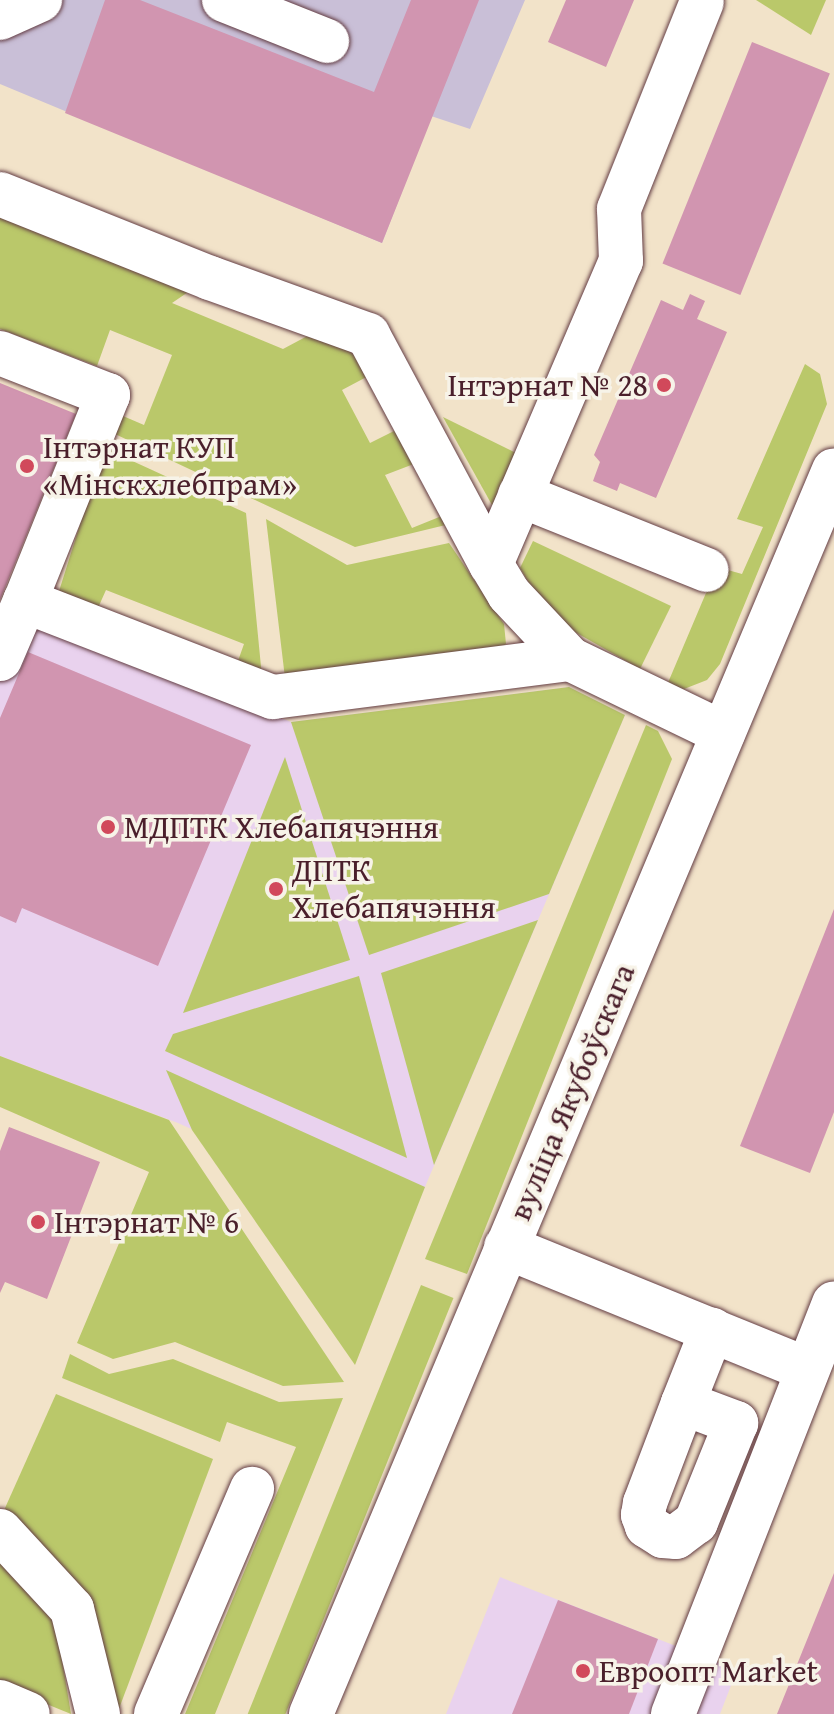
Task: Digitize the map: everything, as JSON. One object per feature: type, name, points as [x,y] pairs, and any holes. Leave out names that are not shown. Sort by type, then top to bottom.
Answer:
[{"type":"main road","points":[[0,18],[40,0]]},
{"type":"main road","points":[[224,0],[327,41]]},
{"type":"main road","points":[[491,564],[621,261],[619,209],[702,2]]},
{"type":"main road","points":[[0,194],[368,335],[509,594],[570,659],[723,733]]},
{"type":"main road","points":[[0,353],[108,395],[0,659]]},
{"type":"main road","name":"вуліца Якубоўскага","points":[[311,1714],[834,470]]},
{"type":"main road","points":[[520,495],[707,570]]},
{"type":"main road","points":[[25,601],[273,697],[570,659]]},
{"type":"main road","points":[[506,1247],[807,1369]]},
{"type":"main road","points":[[673,1714],[834,1303]]},
{"type":"main road","points":[[683,1403],[712,1330]]},
{"type":"main road","points":[[156,1714],[252,1489]]},
{"type":"main road","points":[[0,1531],[72,1609],[98,1714]]},
{"type":"main road","points":[[0,1702],[28,1714]]},
{"type":"shaded area","points":[[0,0],[525,0],[470,129],[431,116],[382,243],[0,84]]},
{"type":"shaded area","name":"ДПТК Хлебапячэння","points":[[0,602],[291,722],[569,687],[625,715],[408,1227],[178,1123],[0,1056]]},
{"type":"shaded area","points":[[500,1577],[737,1670],[720,1714],[446,1714]]},
{"type":"green space","points":[[756,0],[826,0],[811,35]]},
{"type":"green space","points":[[0,208],[197,286],[172,303],[283,349],[313,333],[338,341],[374,373],[342,390],[370,443],[398,429],[419,462],[385,475],[412,528],[454,511],[458,522],[355,547],[115,434],[123,416],[144,425],[172,355],[110,330],[97,366],[0,329]]},
{"type":"green space","points":[[805,364],[820,374],[827,404],[720,664],[707,680],[684,689],[667,685],[717,567],[742,574],[763,527],[737,519]]},
{"type":"green space","points":[[443,417],[524,457],[497,514]]},
{"type":"green space","points":[[104,448],[246,513],[263,687],[234,672],[244,644],[106,590],[93,619],[55,604]]},
{"type":"green space","points":[[266,519],[347,565],[449,543],[504,624],[506,644],[491,656],[285,678]]},
{"type":"green space","points":[[533,541],[671,606],[640,669],[568,628],[538,598],[520,568]]},
{"type":"green space","points":[[569,687],[625,715],[549,894],[369,955],[291,722]]},
{"type":"green space","points":[[646,725],[658,731],[672,759],[467,1274],[425,1259]]},
{"type":"green space","points":[[285,757],[350,960],[183,1013]]},
{"type":"green space","points":[[538,920],[434,1165],[381,973]]},
{"type":"green space","points":[[359,976],[407,1158],[165,1051],[173,1034]]},
{"type":"green space","points":[[0,1056],[169,1120],[344,1382],[283,1386],[175,1342],[113,1359],[77,1343],[149,1172],[0,1107]]},
{"type":"green space","points":[[166,1070],[425,1187],[355,1365],[192,1130]]},
{"type":"green space","points":[[421,1285],[453,1298],[285,1714],[248,1714]]},
{"type":"green space","points":[[70,1354],[109,1374],[173,1359],[279,1402],[343,1398],[215,1714],[185,1714],[296,1447],[227,1422],[220,1442],[62,1378]]},
{"type":"green space","points":[[56,1394],[213,1459],[117,1714],[1,1517]]},
{"type":"green space","points":[[0,1551],[55,1617],[71,1714],[0,1685]]},
{"type":"building","points":[[105,0],[140,0],[374,92],[411,0],[479,0],[382,243],[65,113]]},
{"type":"building","points":[[566,0],[634,0],[606,67],[548,42]]},
{"type":"building","points":[[752,42],[830,73],[740,295],[662,264]]},
{"type":"building","name":"Інтэрнат № 28","points":[[690,294],[705,301],[697,319],[727,332],[656,498],[620,483],[617,491],[593,481],[600,462],[594,455],[661,300],[683,310]]},
{"type":"building","name":"Інтэрнат КУП «Мінскхлебпрам»","points":[[0,383],[76,414],[0,600]]},
{"type":"building","name":"МДПТК Хлебапячэння","points":[[28,652],[251,745],[158,966],[22,908],[16,923],[0,916],[0,718]]},
{"type":"building","points":[[834,909],[834,1112],[810,1173],[740,1146]]},
{"type":"building","name":"Інтэрнат № 6","points":[[9,1127],[100,1162],[47,1299],[5,1282],[0,1293],[0,1151]]},
{"type":"building","points":[[834,1573],[834,1714],[777,1714]]},
{"type":"building","points":[[558,1600],[658,1639],[629,1714],[512,1714]]},
{"type":"place","name":"Інтэрнат № 28","points":[[664,385]]},
{"type":"place","name":"Інтэрнат КУП «Мінскхлебпрам»","points":[[27,466]]},
{"type":"place","name":"МДПТК Хлебапячэння","points":[[108,827]]},
{"type":"place","name":"ДПТК Хлебапячэння","points":[[276,889]]},
{"type":"place","name":"Інтэрнат № 6","points":[[38,1222]]},
{"type":"place","name":"Евроопт Market","points":[[583,1671]]}]
